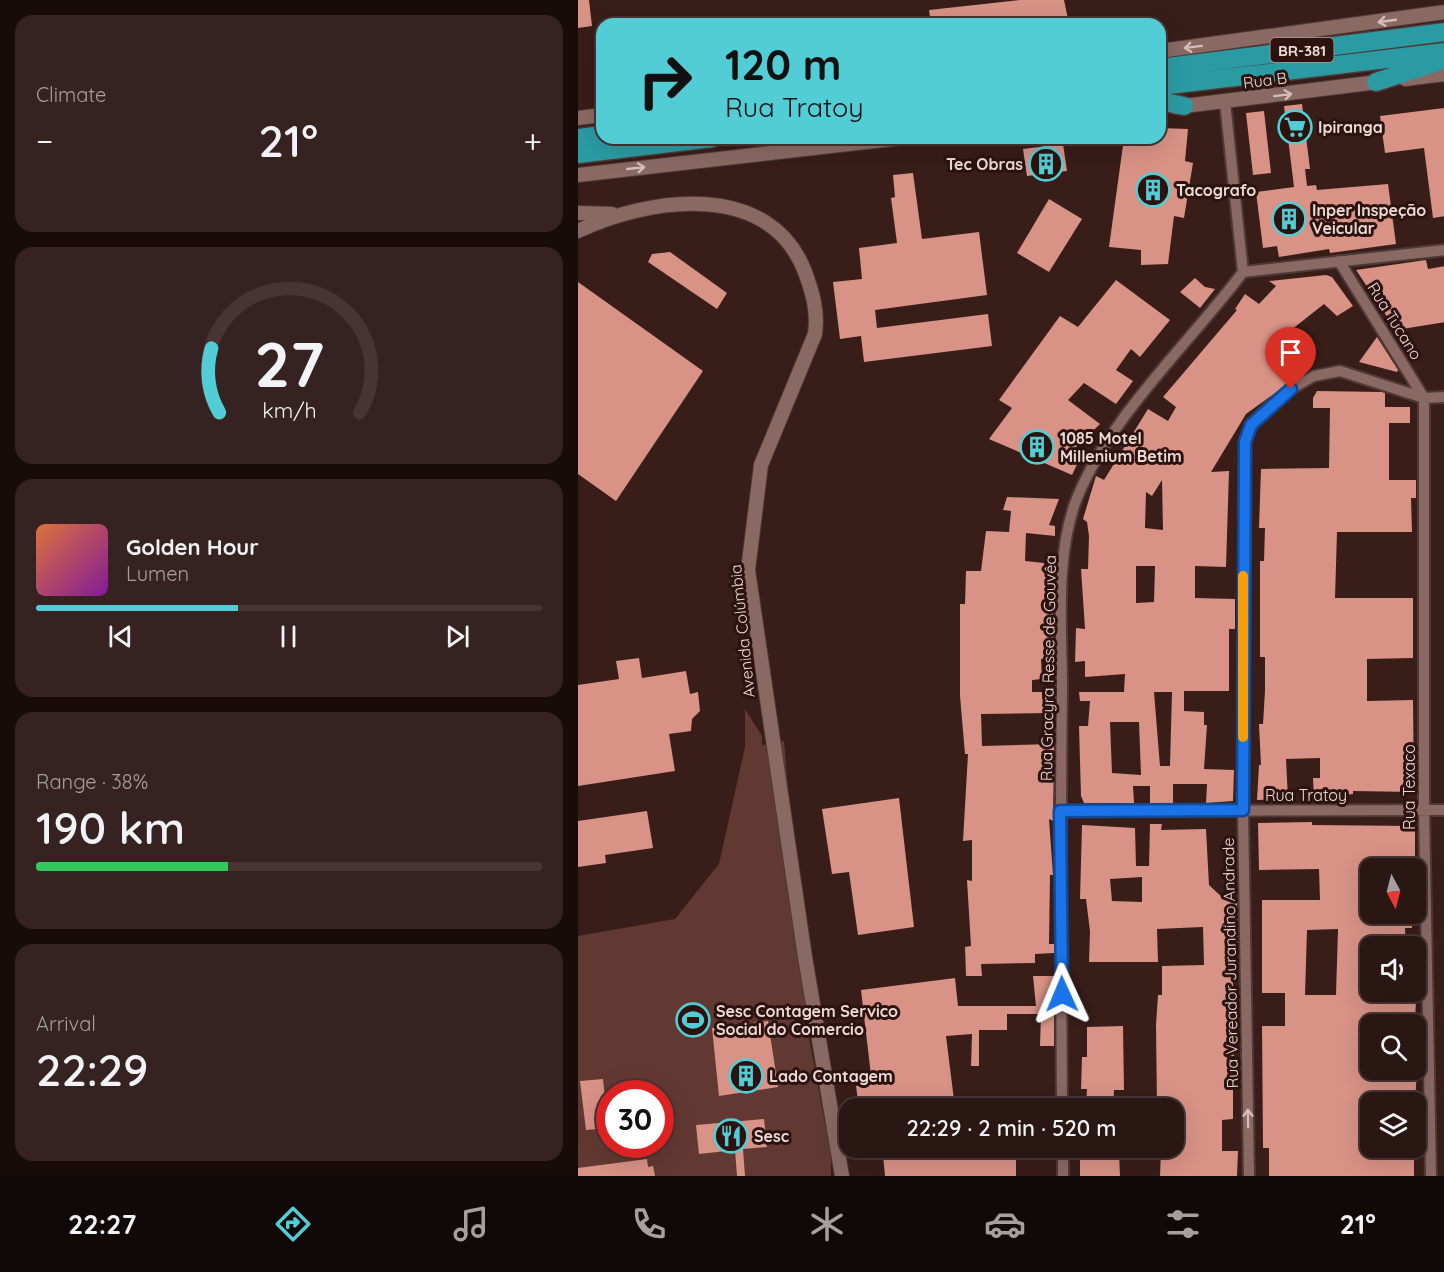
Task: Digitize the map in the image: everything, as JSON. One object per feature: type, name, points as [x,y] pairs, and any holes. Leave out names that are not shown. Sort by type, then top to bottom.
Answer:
[{"type":"highway","name":"BR-381","points":[[1166,67],[1445,33]]},
{"type":"highway","name":"BR-381","points":[[1166,85],[1445,52]]},
{"type":"highway","points":[[1376,82],[1445,60]]},
{"type":"highway","points":[[1166,102],[1184,106]]},
{"type":"highway","points":[[578,138],[596,136]]},
{"type":"highway","points":[[578,154],[662,144]]},
{"type":"street","name":"BR-381","points":[[1166,50],[1444,12]]},
{"type":"street","name":"Rua B","points":[[1166,108],[1445,74]]},
{"type":"street","points":[[1225,102],[1243,272],[1445,250]]},
{"type":"street","points":[[578,118],[596,116]]},
{"type":"street","points":[[578,175],[849,144]]},
{"type":"street","name":"Avenida Colúmbia","points":[[578,213],[617,214],[701,204],[751,213],[784,235],[802,265],[814,297],[817,319],[815,334],[761,465],[748,570],[798,913],[842,1176]]},
{"type":"street","name":"Avenida Colúmbia","points":[[578,231],[617,214]]},
{"type":"street","name":"Rua Tucano","points":[[1339,261],[1424,398]]},
{"type":"street","name":"Rua Gracyra Resse de Gouvêa","points":[[1062,1098],[1060,811],[1063,580],[1067,539],[1074,507],[1111,435],[1243,272]]},
{"type":"street","name":"Rua Vereador Jurandino Andrade","points":[[1249,1176],[1243,810],[1243,468],[1245,442],[1251,425],[1291,389],[1314,376],[1340,371],[1424,398],[1445,397]]},
{"type":"street","name":"Rua Texaco","points":[[1424,398],[1424,810],[1431,1176]]},
{"type":"street","name":"Rua Tratoy","points":[[1060,811],[1445,810]]},
{"type":"street","points":[[1063,1158],[1063,1176]]},
{"type":"shaded area","name":"Sesc Contagem Servico Social do Comercio","points":[[745,709],[762,736],[762,745],[784,741],[808,1032],[831,1156],[831,1176],[578,1176],[578,936],[675,919],[719,864],[745,747]]},
{"type":"building","points":[[578,0],[589,0],[592,26],[578,28]]},
{"type":"building","points":[[1020,0],[1064,0],[1068,18],[930,18],[929,10]]},
{"type":"building","points":[[1302,104],[1310,169],[1305,169],[1307,186],[1316,185],[1317,190],[1388,184],[1396,244],[1330,253],[1329,249],[1279,257],[1277,246],[1263,248],[1256,192],[1294,187],[1284,106]]},
{"type":"building","points":[[1445,108],[1445,216],[1433,218],[1424,148],[1385,153],[1380,116]]},
{"type":"building","points":[[1264,111],[1271,173],[1253,175],[1246,113]]},
{"type":"building","name":"Tacografo","points":[[1166,128],[1188,129],[1185,161],[1193,163],[1184,218],[1174,216],[1168,264],[1141,265],[1141,250],[1109,247],[1123,144],[1166,144]]},
{"type":"building","name":"Tec Obras","points":[[1063,144],[1067,171],[1027,176],[1023,149]]},
{"type":"building","points":[[913,173],[922,239],[979,232],[987,295],[875,310],[877,328],[988,314],[992,346],[864,362],[861,336],[840,339],[833,282],[862,279],[859,248],[897,243],[891,198],[895,197],[893,175]]},
{"type":"building","points":[[1049,199],[1082,219],[1049,272],[1017,253]]},
{"type":"building","points":[[670,252],[727,293],[717,309],[648,262],[652,254]]},
{"type":"building","points":[[1426,260],[1428,269],[1445,266],[1445,322],[1396,330],[1356,270]]},
{"type":"building","points":[[1326,275],[1332,277],[1353,306],[1337,316],[1324,304],[1286,334],[1303,373],[1246,414],[1211,472],[1229,471],[1226,567],[1195,566],[1195,598],[1235,599],[1235,629],[1229,629],[1229,691],[1184,691],[1184,711],[1204,712],[1204,725],[1207,725],[1204,769],[1234,770],[1233,801],[1206,803],[1207,784],[1173,784],[1173,803],[1150,803],[1150,786],[1133,786],[1134,803],[1084,803],[1081,796],[1079,726],[1088,726],[1090,701],[1080,701],[1079,692],[1124,692],[1125,674],[1085,677],[1085,661],[1075,662],[1076,628],[1085,629],[1081,569],[1088,569],[1089,536],[1087,522],[1083,519],[1096,476],[1104,480],[1148,409],[1168,421],[1176,407],[1163,397],[1237,310],[1235,309],[1245,294],[1259,304],[1276,286],[1269,281]],"holes":[[[1162,480],[1163,530],[1145,528],[1146,492],[1152,496]],[[1136,566],[1155,566],[1154,602],[1136,603]],[[1154,692],[1172,692],[1170,766],[1160,766]],[[1110,722],[1139,722],[1141,775],[1112,773]]]},
{"type":"building","points":[[1195,278],[1205,287],[1215,289],[1200,308],[1180,292]]},
{"type":"building","points":[[1116,280],[1170,320],[1140,357],[1131,349],[1116,370],[1133,381],[1116,404],[1084,383],[1068,400],[1100,424],[1072,451],[1081,456],[1072,475],[989,439],[1012,408],[999,400],[1060,316],[1078,327]]},
{"type":"building","points":[[578,282],[703,371],[616,501],[578,474]]},
{"type":"building","points":[[1377,337],[1398,370],[1397,372],[1359,362]]},
{"type":"building","points":[[1317,391],[1382,392],[1385,393],[1385,407],[1410,407],[1410,423],[1389,423],[1389,480],[1416,480],[1416,498],[1411,498],[1412,532],[1337,532],[1335,598],[1413,598],[1413,658],[1367,659],[1367,701],[1413,700],[1414,792],[1353,791],[1353,794],[1314,798],[1313,778],[1320,778],[1320,758],[1286,759],[1288,799],[1257,800],[1259,765],[1261,765],[1259,724],[1263,724],[1265,691],[1265,657],[1260,657],[1260,561],[1264,561],[1265,528],[1259,528],[1261,469],[1329,468],[1330,408],[1313,408],[1313,398]]},
{"type":"building","points":[[1007,497],[1059,499],[1049,525],[1055,526],[1055,536],[1026,533],[1025,561],[1044,563],[1044,571],[1053,570],[1053,658],[1041,659],[1042,679],[1032,680],[1032,692],[1042,692],[1042,698],[1051,698],[1052,713],[981,714],[982,746],[1053,744],[1053,821],[1049,819],[1053,875],[1050,875],[1049,944],[1054,944],[1054,953],[1035,954],[1035,963],[981,964],[982,976],[966,976],[965,947],[971,946],[967,880],[972,881],[972,840],[963,841],[968,754],[965,754],[960,696],[960,604],[965,604],[966,571],[981,571],[986,531],[1009,532],[1011,511],[1003,510]]},
{"type":"building","points":[[639,658],[642,678],[686,671],[690,694],[698,692],[700,711],[692,719],[691,731],[669,734],[675,771],[578,786],[578,685],[619,679],[616,661]]},
{"type":"building","points":[[899,798],[914,927],[858,935],[849,872],[832,874],[822,809]]},
{"type":"building","points":[[647,811],[653,848],[605,855],[606,863],[578,867],[578,821]]},
{"type":"building","points":[[1312,822],[1312,825],[1415,826],[1415,858],[1360,858],[1360,924],[1412,924],[1412,928],[1405,928],[1405,936],[1360,936],[1360,1002],[1416,1002],[1415,1014],[1360,1014],[1360,1080],[1416,1080],[1416,1092],[1360,1092],[1360,1158],[1414,1158],[1414,1176],[1269,1176],[1269,1148],[1263,1148],[1262,1026],[1285,1026],[1285,993],[1262,993],[1262,900],[1320,900],[1319,869],[1259,870],[1258,823]],"holes":[[[1338,929],[1336,995],[1305,995],[1307,930]]]},
{"type":"building","points":[[1150,824],[1162,824],[1161,830],[1206,829],[1209,885],[1225,900],[1237,899],[1238,952],[1233,952],[1233,991],[1227,991],[1229,1027],[1234,1027],[1234,1056],[1227,1056],[1228,1078],[1233,1080],[1233,1119],[1222,1120],[1222,1151],[1238,1151],[1237,1176],[1160,1176],[1161,1158],[1184,1158],[1184,1098],[1157,1098],[1156,1025],[1158,995],[1162,995],[1162,966],[1204,965],[1203,927],[1157,929],[1158,962],[1089,962],[1090,931],[1086,899],[1080,899],[1082,825],[1135,828],[1136,866],[1149,866]],"holes":[[[1142,877],[1142,902],[1112,901],[1110,879]]]},
{"type":"building","points":[[1033,976],[1054,976],[1054,1046],[1040,1046],[1041,1014],[1007,1014],[1007,1030],[979,1030],[979,1066],[971,1066],[972,1034],[946,1036],[954,1098],[858,1098],[856,1086],[872,1084],[861,990],[955,978],[958,1006],[1036,1006]]},
{"type":"building","points":[[768,1021],[778,1087],[719,1096],[712,1028]]},
{"type":"building","points":[[1123,1026],[1124,1090],[1114,1090],[1114,1098],[1087,1098],[1087,1089],[1081,1089],[1082,1057],[1087,1057],[1087,1027]]},
{"type":"building","points":[[603,1079],[596,1080],[596,1129],[586,1130],[580,1081]]},
{"type":"building","name":"Sesc","points":[[764,1119],[767,1147],[743,1149],[745,1176],[737,1176],[735,1150],[699,1154],[696,1125]]},
{"type":"building","points":[[883,1158],[1055,1158],[1055,1160],[1016,1160],[1016,1176],[885,1176]]},
{"type":"building","points":[[1080,1158],[1119,1158],[1120,1176],[1080,1176]]},
{"type":"building","points":[[647,1159],[648,1167],[653,1166],[655,1176],[578,1176],[578,1168]]},
{"type":"slow traffic","points":[[1243,576],[1243,737]]},
{"type":"place","name":"Ipiranga","points":[[1295,127]]},
{"type":"place","name":"Tec Obras","points":[[1046,164]]},
{"type":"place","name":"Tacografo","points":[[1153,190]]},
{"type":"place","name":"Inper Inspeção Veicular","points":[[1289,219]]},
{"type":"place","name":"1085 Motel Millenium Betim","points":[[1037,447]]},
{"type":"place","name":"Sesc Contagem Servico Social do Comercio","points":[[693,1020]]},
{"type":"place","name":"Lado Contagem","points":[[746,1076]]},
{"type":"place","name":"Sesc","points":[[731,1136]]},
{"type":"route","points":[[1062,994],[1060,811],[1243,810],[1243,468],[1245,442],[1251,425],[1291,389]]}]
